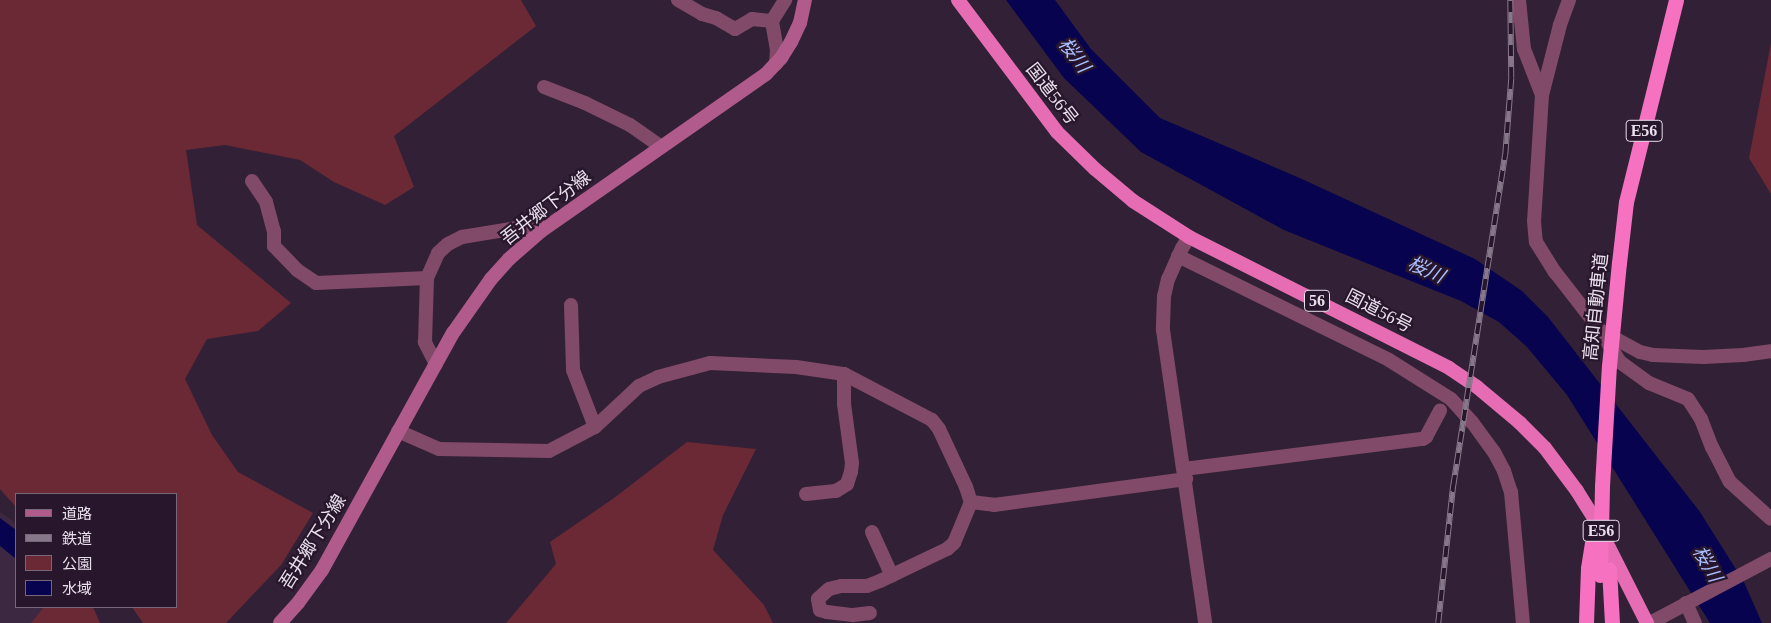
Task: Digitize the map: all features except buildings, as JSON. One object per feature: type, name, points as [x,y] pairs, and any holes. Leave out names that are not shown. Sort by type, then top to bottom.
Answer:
[{"type":"highway","name":"国道56号","points":[[958,0],[1057,132],[1095,169],[1133,201],[1189,238],[1449,368],[1500,406],[1545,448],[1577,491],[1594,518],[1649,623]]},
{"type":"highway","name":"高知自動車道","points":[[1599,571],[1609,366],[1626,202],[1676,0]]},
{"type":"highway","points":[[1586,623],[1599,571]]},
{"type":"highway","points":[[1599,571],[1601,623]]},
{"type":"highway","points":[[1599,571],[1612,623]]},
{"type":"main road","name":"吾井郷下分線","points":[[280,623],[298,603],[322,570],[463,316],[491,279],[509,259],[541,231],[660,146],[766,74],[776,64],[791,42],[800,23],[805,0]]},
{"type":"street","points":[[678,0],[702,14],[716,18],[735,28],[752,19],[772,21]]},
{"type":"street","points":[[776,64],[777,50],[772,21],[785,0]]},
{"type":"street","points":[[1519,0],[1524,49],[1542,94]]},
{"type":"street","points":[[1570,0],[1560,26],[1542,94],[1534,220],[1536,242],[1555,272],[1601,331],[1636,350],[1653,355],[1726,356],[1771,351]]},
{"type":"street","points":[[544,87],[584,103],[630,125],[660,146]]},
{"type":"street","points":[[252,181],[266,202],[274,231],[274,246],[297,270],[316,283],[427,278]]},
{"type":"street","points":[[436,364],[425,342],[427,278],[438,253],[448,244],[462,237],[536,225],[541,231]]},
{"type":"street","points":[[1189,238],[1178,256],[1168,279],[1164,296],[1163,330],[1205,623]]},
{"type":"street","points":[[1178,256],[1389,360],[1451,399],[1479,430],[1504,471],[1511,492],[1523,623]]},
{"type":"street","points":[[571,305],[573,370],[595,428]]},
{"type":"street","points":[[1595,324],[1620,362],[1649,383],[1688,399],[1701,419],[1712,447],[1730,482],[1771,518]]},
{"type":"street","points":[[398,431],[439,450],[550,451],[595,428],[639,386],[658,377],[710,363],[796,367],[844,374],[932,420],[939,429],[971,502],[954,543],[948,549],[867,586],[841,586],[829,589],[818,600],[820,610],[827,612],[853,615],[870,613]]},
{"type":"street","points":[[806,494],[836,491],[847,484],[851,472],[852,463],[844,404],[844,374]]},
{"type":"street","points":[[971,502],[994,505],[1185,474],[1422,439],[1426,437],[1440,411]]},
{"type":"street","points":[[872,532],[892,576]]},
{"type":"street","points":[[1649,623],[1771,559]]},
{"type":"street","points":[[1687,602],[1695,623]]},
{"type":"shaded area","points":[[0,512],[15,522],[15,608],[93,608],[100,623],[0,623]]},
{"type":"green space","points":[[0,0],[521,0],[536,26],[394,136],[414,187],[385,205],[334,182],[300,160],[225,145],[186,150],[197,225],[291,303],[258,331],[207,339],[185,379],[212,435],[238,472],[313,513],[281,565],[226,623],[143,623],[133,608],[178,608],[178,493],[15,493],[15,506],[0,489]]},
{"type":"green space","points":[[1771,43],[1771,194],[1749,158]]},
{"type":"green space","points":[[687,442],[756,449],[723,515],[713,550],[764,605],[773,623],[506,623],[556,564],[550,542],[614,498]]},
{"type":"green space","points":[[43,608],[93,608],[100,623],[31,623]]},
{"type":"water","name":"桜川","points":[[1006,0],[1055,0],[1091,49],[1160,118],[1302,179],[1475,259],[1522,291],[1548,317],[1700,512],[1744,582],[1762,623],[1710,623],[1567,395],[1527,347],[1499,322],[1461,301],[1284,230],[1141,152],[1064,78]]},
{"type":"water","points":[[0,518],[15,529],[15,558],[0,546]]},
{"type":"railway","points":[[1438,623],[1453,486],[1505,155],[1511,78],[1510,0]]}]
